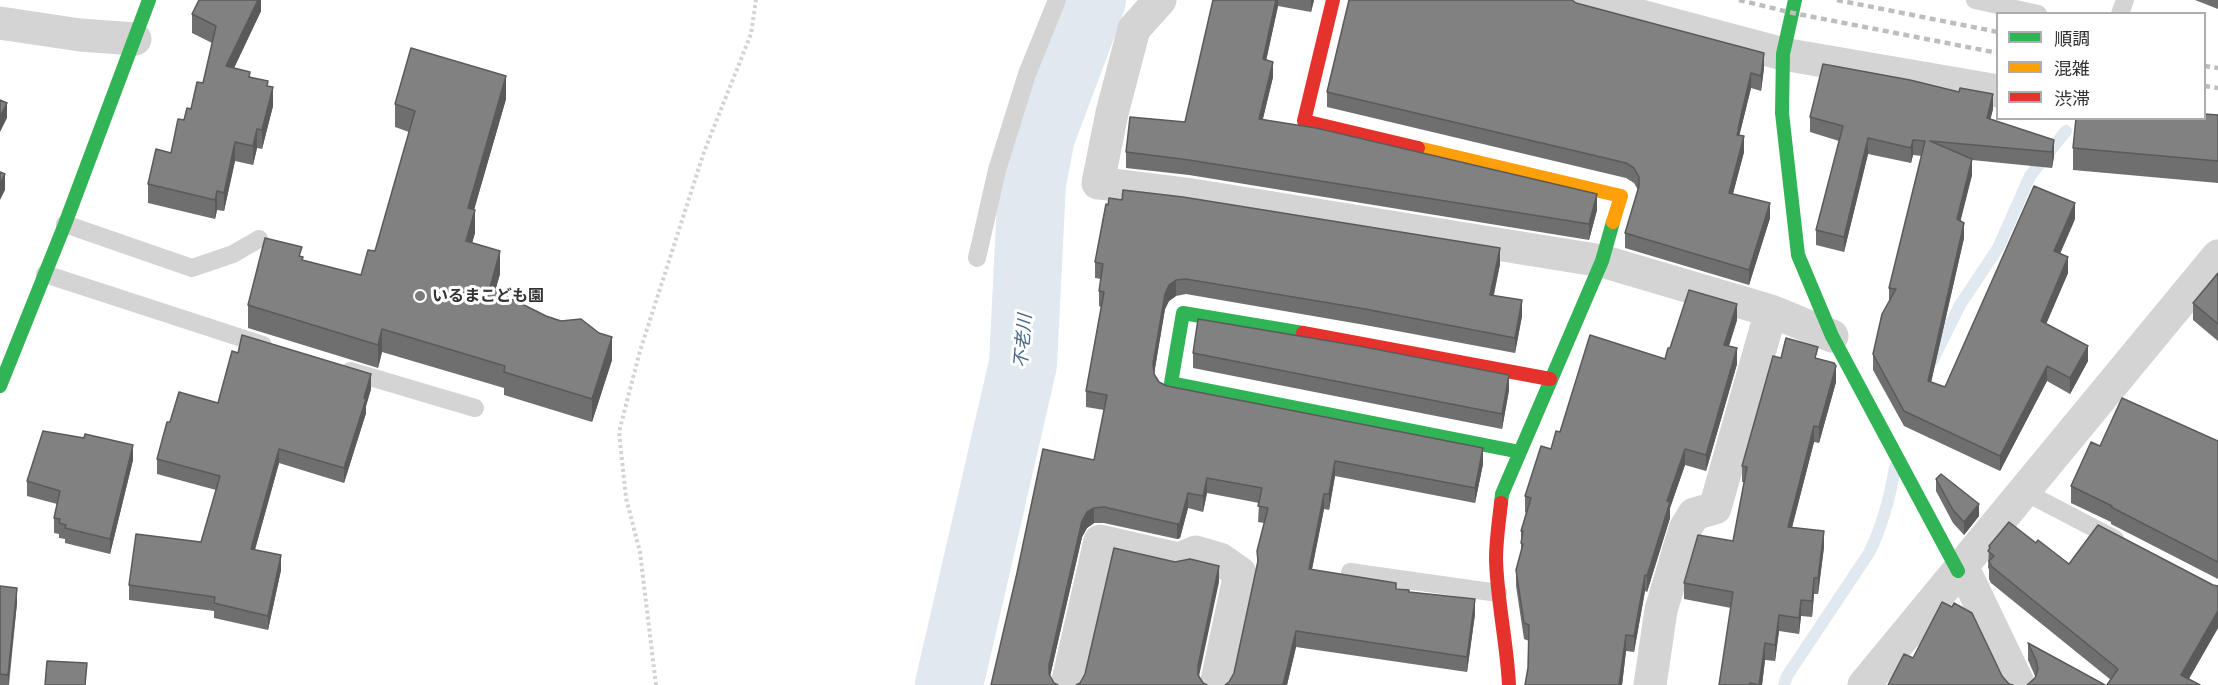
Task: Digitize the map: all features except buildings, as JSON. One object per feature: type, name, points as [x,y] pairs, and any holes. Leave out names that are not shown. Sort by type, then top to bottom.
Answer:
[{"type":"street","points":[[0,386],[65,224],[149,0]]},
{"type":"street","points":[[1160,0],[1134,28],[1112,113],[1098,183],[1198,196],[1602,261],[1771,311],[1832,336]]},
{"type":"street","points":[[1333,0],[1304,121],[1621,196],[1602,261],[1502,494],[1496,556],[1509,685]]},
{"type":"street","points":[[1581,0],[1783,54],[1996,91]]},
{"type":"street","points":[[1796,0],[1783,54],[1782,112],[1798,255],[1832,336],[1960,568],[2019,685]]},
{"type":"street","points":[[5,30],[135,39]]},
{"type":"street","points":[[1864,685],[2218,256]]},
{"type":"street","points":[[1650,685],[1661,610],[1685,530],[1694,514],[1714,508],[1771,311]]},
{"type":"street","points":[[1520,452],[1171,383],[1183,313],[1362,343],[1550,379]]},
{"type":"street","points":[[1067,685],[1100,541],[1179,559],[1196,552],[1220,559],[1240,573],[1216,685]]},
{"type":"lane","points":[[977,258],[997,170],[1027,74],[1057,0]]},
{"type":"lane","points":[[1975,0],[2029,12]]},
{"type":"lane","points":[[65,224],[192,268],[233,254],[259,239]]},
{"type":"lane","points":[[45,274],[280,350]]},
{"type":"lane","points":[[335,367],[475,408]]},
{"type":"lane","points":[[2023,491],[2126,544]]},
{"type":"lane","points":[[1350,572],[1498,592]]},
{"type":"path","points":[[656,685],[644,575],[626,498],[619,432],[640,351],[704,152],[751,33],[756,0]]},
{"type":"waterway","name":"不老川","points":[[949,685],[1023,364],[1032,183],[1041,136],[1092,0]]},
{"type":"waterway","points":[[1932,361],[1960,305],[1998,248],[2030,176],[2066,131]]},
{"type":"waterway","points":[[1784,685],[1787,676],[1869,553],[1885,511],[1895,467]]},
{"type":"railway","points":[[1739,0],[1793,13],[1996,53]]},
{"type":"railway","points":[[1837,0],[1996,32]]},
{"type":"railway","points":[[2206,66],[2218,68]]},
{"type":"railway","points":[[2206,86],[2218,88]]},
{"type":"traffic: fast","points":[[0,386],[65,224],[149,0]]},
{"type":"traffic: fast","points":[[1795,0],[1783,54],[1782,113],[1798,255],[1832,336],[1958,571]]},
{"type":"traffic: fast","points":[[1501,503],[1502,494],[1602,261],[1613,222]]},
{"type":"traffic: fast","points":[[1303,333],[1183,313],[1171,383],[1520,452]]},
{"type":"traffic: slow","points":[[1418,148],[1621,196],[1613,222]]},
{"type":"traffic: jam","points":[[1333,0],[1304,121],[1418,148]]},
{"type":"traffic: jam","points":[[1303,333],[1550,379]]},
{"type":"traffic: jam","points":[[1501,503],[1496,559],[1509,685]]},
{"type":"place","name":"いるまこども園","points":[[420,296]]}]
